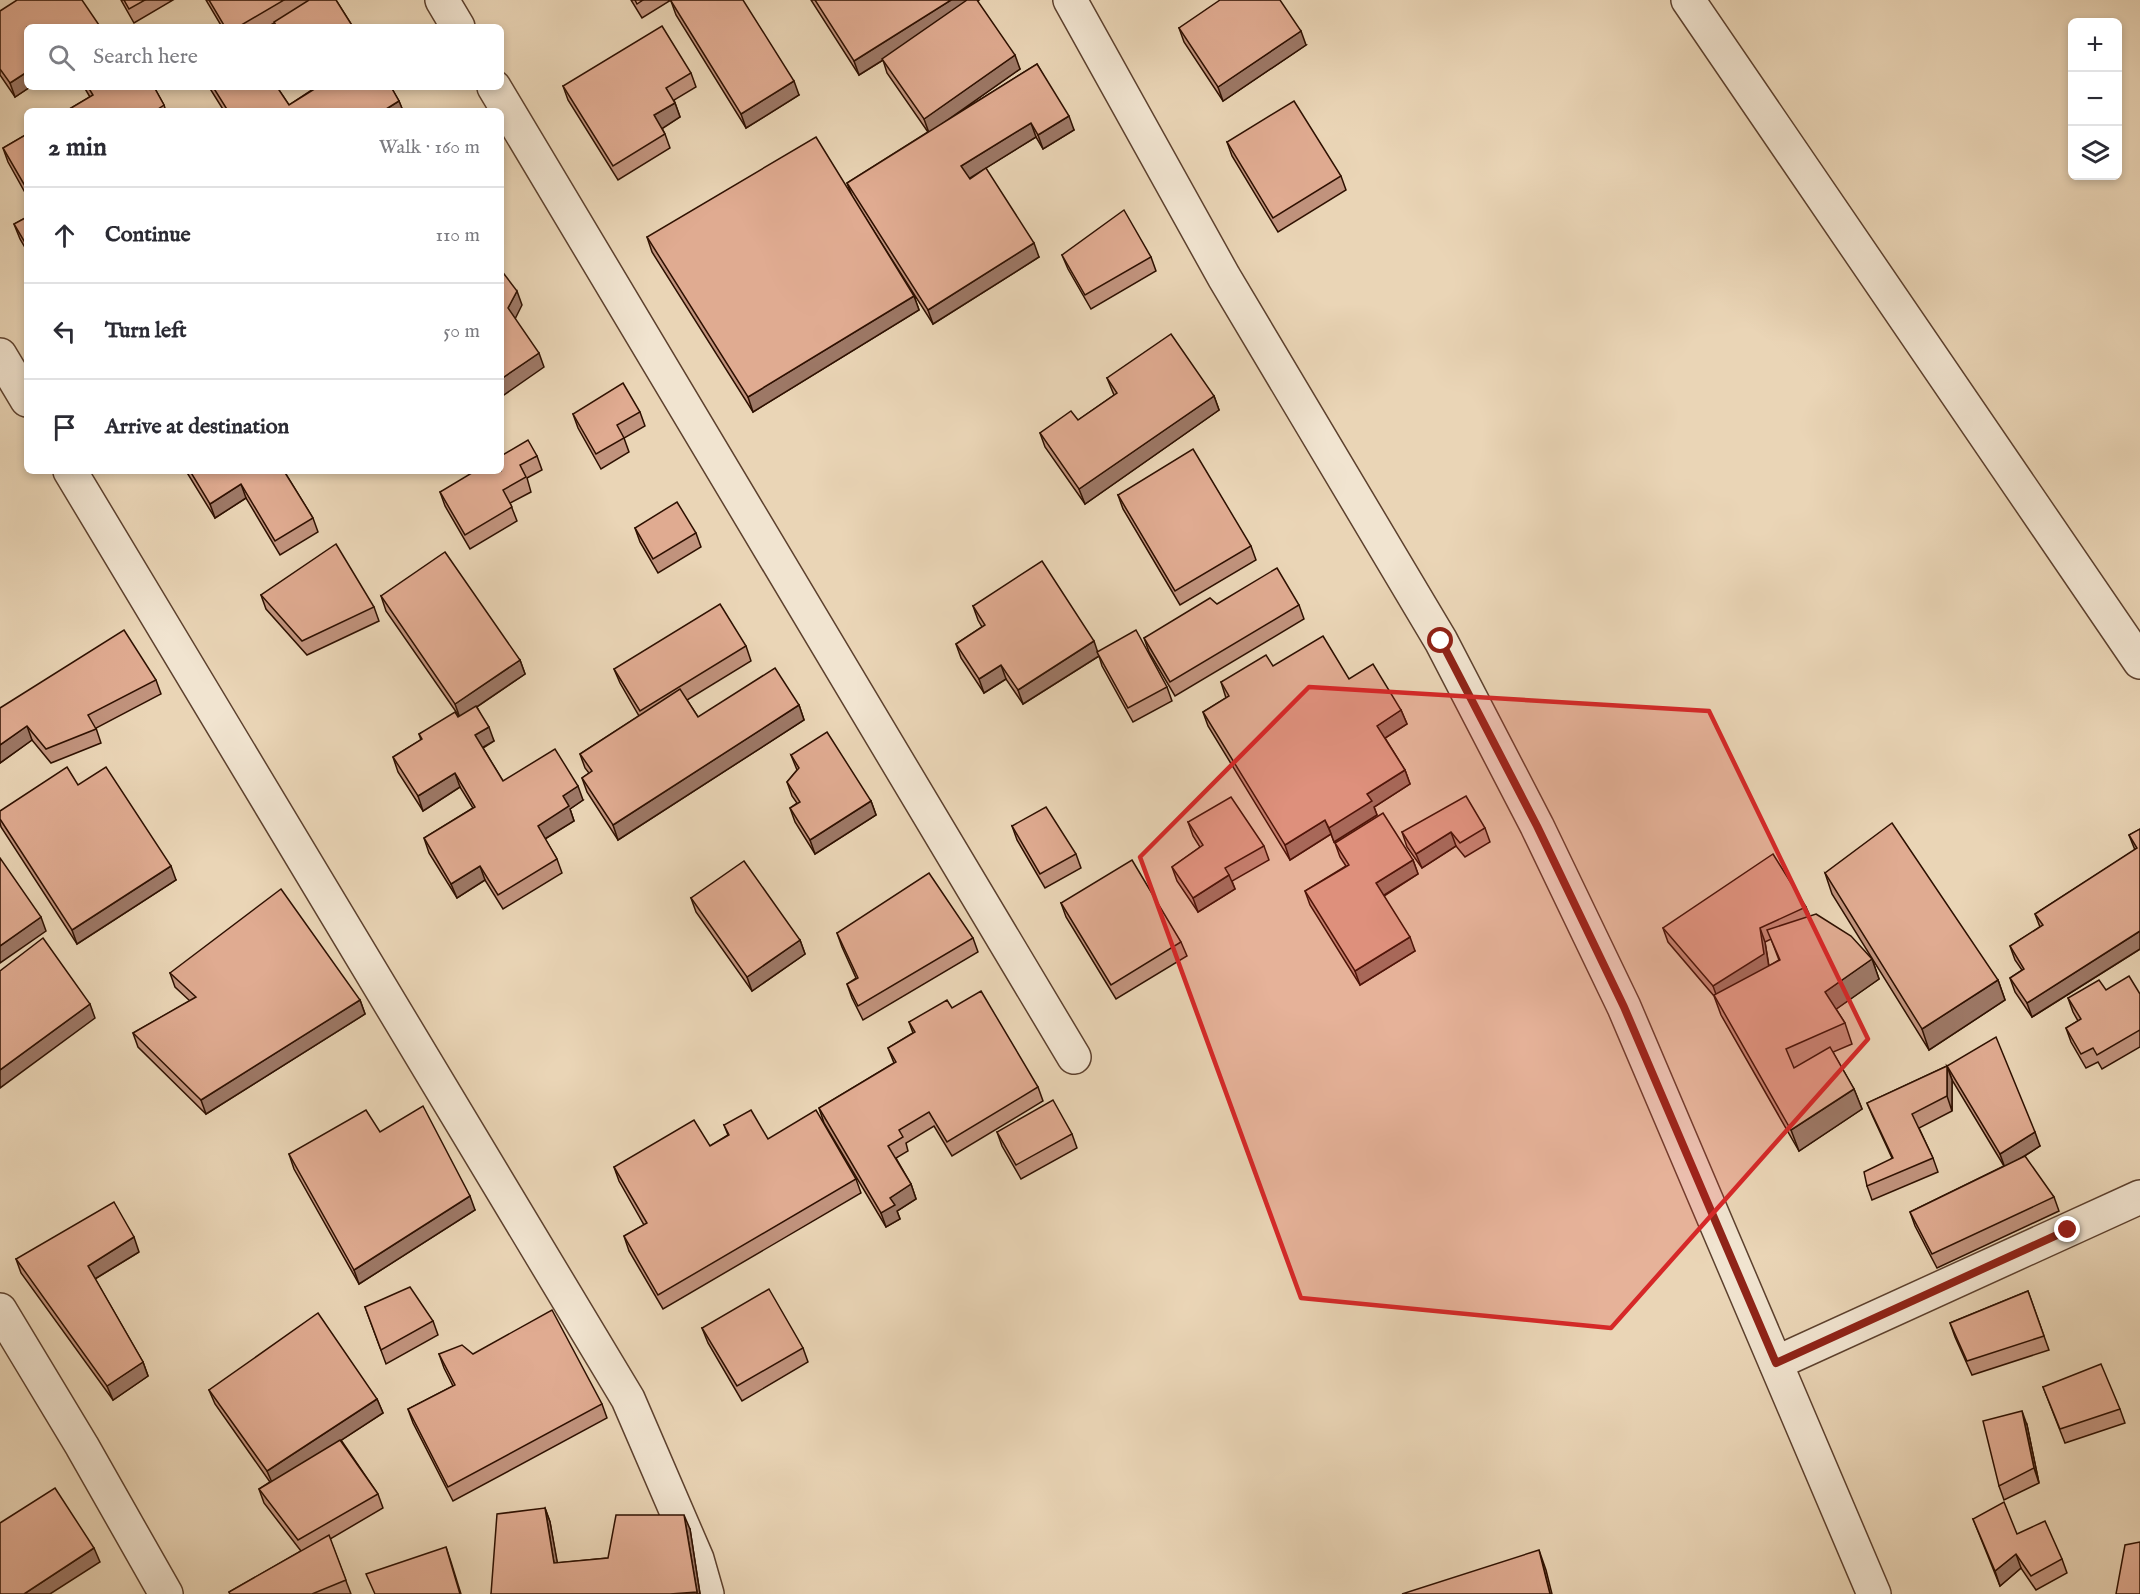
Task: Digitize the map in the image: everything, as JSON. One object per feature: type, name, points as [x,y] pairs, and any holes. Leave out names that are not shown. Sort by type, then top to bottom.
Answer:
[{"type":"street","points":[[442,0],[456,24]]},
{"type":"street","points":[[1070,0],[1224,277],[1441,641],[1537,826],[1624,1007],[1874,1594]]},
{"type":"street","points":[[1688,0],[2140,662]]},
{"type":"street","points":[[496,90],[1074,1058]]},
{"type":"street","points":[[0,355],[24,395]]},
{"type":"street","points":[[72,474],[628,1399],[697,1559],[707,1594]]},
{"type":"street","points":[[1776,1363],[2140,1197]]},
{"type":"street","points":[[0,1310],[82,1446],[166,1594]]},
{"type":"highlighted area","points":[[1309,687],[1709,711],[1868,1039],[1611,1328],[1301,1298],[1140,857]]},
{"type":"building","points":[[17,0],[82,0],[98,24],[24,24],[24,74],[10,83],[0,69],[0,11]]},
{"type":"building","points":[[124,0],[145,0],[129,9]]},
{"type":"building","points":[[209,0],[284,0],[243,24],[223,24]]},
{"type":"building","points":[[309,0],[336,0],[351,24],[275,24],[274,22]]},
{"type":"building","points":[[672,0],[743,0],[794,81],[741,114]]},
{"type":"building","points":[[815,0],[951,0],[854,61]]},
{"type":"building","points":[[967,0],[977,0],[1015,55],[924,119],[882,59]]},
{"type":"building","points":[[1220,0],[1280,0],[1301,31],[1218,87],[1179,28]]},
{"type":"building","points":[[662,26],[691,73],[666,88],[675,103],[654,115],[665,134],[613,166],[563,86]]},
{"type":"building","points":[[1037,64],[1069,116],[1038,135],[1031,123],[961,166],[970,179],[986,168],[1034,243],[928,310],[847,183]]},
{"type":"building","points":[[90,90],[156,90],[164,105],[160,108],[71,108],[93,95]]},
{"type":"building","points":[[215,90],[279,90],[289,105],[313,90],[393,90],[399,101],[388,108],[226,108]]},
{"type":"building","points":[[1294,101],[1341,176],[1273,218],[1227,142]]},
{"type":"building","points":[[24,136],[24,184],[3,148]]},
{"type":"building","points":[[816,137],[914,296],[748,397],[647,237]]},
{"type":"building","points":[[1124,210],[1151,257],[1085,295],[1062,255]]},
{"type":"building","points":[[24,219],[24,241],[14,224]]},
{"type":"building","points":[[504,274],[517,291],[508,308],[539,353],[504,377]]},
{"type":"building","points":[[1171,334],[1214,396],[1079,489],[1040,433],[1071,411],[1078,420],[1117,393],[1107,378]]},
{"type":"building","points":[[623,383],[640,412],[617,425],[624,438],[596,454],[573,414]]},
{"type":"building","points":[[528,440],[537,456],[520,465],[526,477],[503,490],[512,507],[465,535],[440,492],[470,474],[504,474],[504,454]]},
{"type":"building","points":[[1193,449],[1251,546],[1175,591],[1118,495]]},
{"type":"building","points":[[192,474],[286,474],[313,518],[275,541],[241,484],[210,504]]},
{"type":"building","points":[[677,502],[696,533],[653,559],[635,528]]},
{"type":"building","points":[[336,544],[374,607],[302,641],[261,595]]},
{"type":"building","points":[[445,552],[520,660],[455,704],[381,596]]},
{"type":"building","points":[[1042,561],[1094,641],[1018,690],[1001,665],[979,679],[956,644],[985,625],[973,606]]},
{"type":"building","points":[[1277,568],[1299,605],[1170,682],[1144,638],[1210,598],[1217,604]]},
{"type":"building","points":[[720,604],[746,646],[640,711],[614,669]]},
{"type":"building","points":[[124,630],[156,680],[88,715],[96,729],[46,749],[27,726],[0,745],[0,708]]},
{"type":"building","points":[[1136,630],[1167,687],[1128,708],[1097,652]]},
{"type":"building","points":[[1323,636],[1349,679],[1373,664],[1401,710],[1377,726],[1405,770],[1367,794],[1372,801],[1329,828],[1325,820],[1285,845],[1203,712],[1229,696],[1221,682],[1266,655],[1273,666]]},
{"type":"building","points":[[775,668],[799,705],[613,825],[582,778],[592,771],[580,754],[680,689],[698,717]]},
{"type":"building","points":[[476,706],[489,727],[475,735],[503,781],[555,749],[578,786],[563,796],[569,806],[538,826],[557,859],[498,895],[480,866],[451,884],[424,838],[475,807],[455,773],[418,796],[393,757],[422,739],[419,734],[455,712],[458,717]]},
{"type":"building","points":[[827,732],[871,801],[810,840],[790,808],[800,802],[787,782],[799,768],[791,755]]},
{"type":"building","points":[[67,767],[78,785],[106,767],[171,866],[72,930],[0,819],[0,811]]},
{"type":"building","points":[[1466,796],[1485,828],[1460,843],[1451,832],[1416,854],[1402,832]]},
{"type":"building","points":[[1231,797],[1264,846],[1225,868],[1229,875],[1193,898],[1172,867],[1203,845],[1188,822]]},
{"type":"building","points":[[1046,807],[1076,854],[1040,874],[1012,826]]},
{"type":"building","points":[[1383,813],[1413,860],[1376,883],[1410,937],[1355,971],[1305,891],[1349,865],[1335,843]]},
{"type":"building","points":[[1892,823],[1998,980],[1922,1029],[1825,873]]},
{"type":"building","points":[[2140,829],[2140,931],[2027,1003],[2010,978],[2024,969],[2010,946],[2043,925],[2035,914],[2137,848],[2129,835]]},
{"type":"building","points":[[1773,854],[1806,907],[1760,928],[1764,954],[1713,986],[1663,928]]},
{"type":"building","points":[[0,858],[41,917],[0,946]]},
{"type":"building","points":[[1132,860],[1181,942],[1111,985],[1061,903]]},
{"type":"building","points":[[744,861],[800,940],[747,977],[691,898]]},
{"type":"building","points":[[929,873],[973,938],[858,1006],[847,984],[858,978],[837,933]]},
{"type":"building","points":[[281,889],[360,1000],[201,1100],[133,1033],[196,997],[170,973]]},
{"type":"building","points":[[1816,914],[1851,936],[1872,959],[1825,992],[1845,1023],[1786,1049],[1794,1068],[1830,1047],[1854,1089],[1791,1130],[1714,995],[1780,960],[1767,930]]},
{"type":"building","points":[[43,938],[90,1004],[0,1070],[0,971]]},
{"type":"building","points":[[2129,976],[2140,994],[2140,1030],[2097,1055],[2093,1048],[2081,1054],[2066,1028],[2081,1019],[2068,998],[2099,980],[2106,990]]},
{"type":"building","points":[[981,991],[1038,1087],[947,1142],[929,1112],[899,1130],[903,1137],[888,1146],[911,1184],[890,1198],[895,1205],[881,1213],[819,1108],[896,1062],[888,1048],[915,1032],[909,1022],[947,1000],[952,1008]]},
{"type":"building","points":[[1996,1037],[2035,1132],[2000,1154],[1947,1066]]},
{"type":"building","points":[[1947,1066],[1947,1096],[1912,1114],[1933,1158],[1867,1186],[1864,1172],[1893,1158],[1867,1103]]},
{"type":"building","points":[[1053,1100],[1072,1134],[1016,1165],[997,1132]]},
{"type":"building","points":[[423,1106],[470,1196],[354,1270],[289,1154],[366,1110],[380,1132]]},
{"type":"building","points":[[751,1110],[768,1139],[816,1110],[856,1179],[658,1295],[624,1236],[647,1223],[614,1167],[694,1120],[710,1146],[729,1135],[724,1125]]},
{"type":"building","points":[[2025,1156],[2054,1197],[1932,1254],[1910,1212]]},
{"type":"building","points":[[114,1202],[134,1237],[88,1266],[143,1362],[107,1386],[16,1259]]},
{"type":"building","points":[[410,1287],[433,1321],[381,1350],[365,1307]]},
{"type":"building","points":[[769,1289],[803,1348],[737,1386],[702,1328]]},
{"type":"building","points":[[2028,1291],[2044,1336],[1967,1361],[1950,1323]]},
{"type":"building","points":[[552,1310],[602,1404],[448,1487],[408,1409],[455,1385],[439,1354],[462,1345],[473,1354]]},
{"type":"building","points":[[318,1313],[377,1399],[267,1471],[209,1390]]},
{"type":"building","points":[[2101,1364],[2120,1409],[2060,1429],[2043,1387]]},
{"type":"building","points":[[2022,1411],[2034,1468],[1999,1486],[1983,1421]]},
{"type":"building","points":[[340,1440],[378,1494],[298,1540],[259,1489]]},
{"type":"building","points":[[55,1488],[94,1548],[24,1594],[0,1594],[0,1523]]},
{"type":"building","points":[[2004,1502],[2017,1534],[2045,1521],[2062,1559],[2031,1576],[2016,1554],[1995,1571],[1973,1519]]},
{"type":"building","points":[[545,1508],[554,1563],[608,1558],[616,1515],[684,1515],[697,1592],[491,1594],[497,1514]]},
{"type":"building","points":[[329,1535],[346,1580],[312,1594],[230,1594],[229,1592]]},
{"type":"building","points":[[2140,1542],[2140,1594],[2116,1594],[2125,1545]]},
{"type":"building","points":[[446,1547],[460,1594],[375,1594],[366,1574]]},
{"type":"building","points":[[1539,1550],[1550,1594],[1402,1594]]},
{"type":"route","points":[[1441,641],[1537,826],[1624,1007],[1776,1363],[2068,1230]]}]
